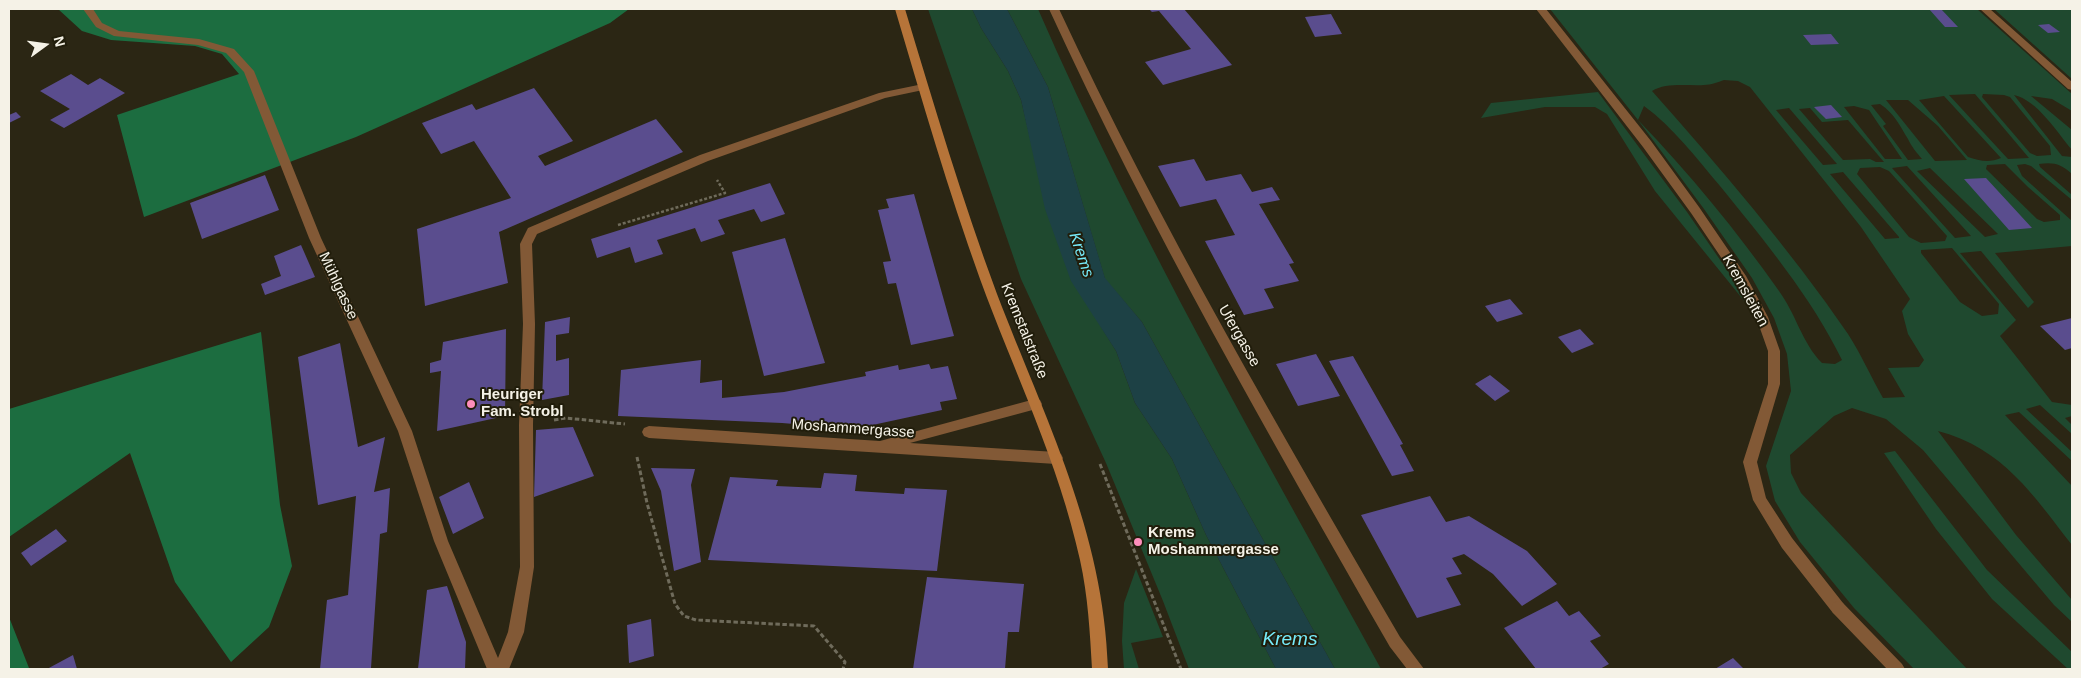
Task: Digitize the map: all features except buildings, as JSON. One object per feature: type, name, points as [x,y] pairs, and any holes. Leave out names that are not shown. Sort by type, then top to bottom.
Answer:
[{"type":"main road","name":"Kremstalstraße","points":[[900,9],[923,87],[986,279],[1056,458],[1084,546],[1098,632],[1100,669]]},
{"type":"street","name":"Mühlgasse","points":[[88,9],[99,25],[117,34],[199,42],[230,51],[249,71],[315,238],[405,431],[441,541],[495,669]]},
{"type":"street","name":"Ufergasse","points":[[1054,9],[1082,73],[1182,268],[1395,642],[1416,669]]},
{"type":"street","name":"Kremsleiten","points":[[1541,9],[1647,144],[1742,279],[1762,317],[1774,351],[1774,384],[1750,462],[1760,500],[1787,543],[1838,608],[1897,669]]},
{"type":"street","points":[[1985,9],[2072,87]]},
{"type":"street","points":[[501,669],[516,632],[527,567],[526,425],[529,324],[526,244],[532,231],[704,158],[883,95],[923,87]]},
{"type":"street","points":[[873,447],[1036,404]]},
{"type":"street","name":"Moshammergasse","points":[[648,432],[1056,458]]},
{"type":"path","points":[[613,226],[725,193],[704,158]]},
{"type":"path","points":[[566,418],[633,424],[648,432]]},
{"type":"path","points":[[637,454],[647,503],[675,604],[684,616],[696,620],[814,626],[845,662],[844,669]]},
{"type":"path","points":[[1100,464],[1156,602],[1180,669]]},
{"type":"green space","points":[[58,9],[629,9],[610,23],[356,137],[144,217],[117,115],[239,74],[222,54],[195,46],[111,40],[82,31]]},
{"type":"green space","points":[[928,9],[972,9],[981,28],[1008,71],[1021,100],[1031,142],[1098,322],[1116,351],[1135,403],[1172,459],[1206,535],[1276,669],[1189,669],[1106,463],[1021,279]]},
{"type":"green space","points":[[1007,9],[1038,9],[1076,94],[1202,343],[1381,669],[1335,669],[1142,322],[1105,279],[1048,87]]},
{"type":"green space","points":[[1550,9],[1977,9],[2072,94],[2072,111],[2052,99],[2031,96],[2072,130],[2072,150],[2039,110],[2031,103],[2014,95],[2062,156],[2072,157],[2072,174],[2057,164],[2039,164],[2040,167],[2072,195],[2072,200],[2031,166],[2025,164],[2017,165],[2022,176],[2072,221],[2072,246],[1995,253],[2034,302],[2028,308],[1981,251],[1960,253],[2016,320],[2000,336],[2052,402],[2072,405],[2072,416],[2065,418],[2072,425],[2072,434],[2040,405],[2026,409],[2072,452],[2072,461],[2019,412],[2005,415],[2072,486],[2072,545],[2030,491],[1999,461],[1961,439],[1938,431],[2016,535],[2072,600],[2072,622],[2054,605],[1923,450],[1886,419],[1852,408],[1834,416],[1790,455],[1791,473],[1801,493],[1967,669],[1914,669],[1854,608],[1800,542],[1775,501],[1766,466],[1791,391],[1787,354],[1774,318],[1752,278],[1638,120]],"holes":[[[1724,80],[1738,81],[1750,87],[1861,227],[1910,299],[1902,311],[1908,334],[1924,360],[1919,367],[1888,368],[1905,397],[1883,398],[1848,334],[1802,271],[1729,179],[1652,91],[1670,85],[1707,85]],[[1975,94],[2029,158],[2008,159],[1949,95]],[[1983,94],[2010,97],[2050,146],[2051,155],[2037,156],[2030,153],[1982,97]],[[1944,96],[2001,158],[1989,161],[1968,157],[1919,100]],[[1886,100],[1908,100],[1938,126],[1967,160],[1935,161]],[[1880,104],[1889,111],[1922,159],[1908,160],[1883,126],[1886,124],[1871,105]],[[1644,106],[1655,114],[1684,144],[1770,248],[1802,292],[1842,360],[1835,364],[1822,363],[1815,355],[1785,300],[1763,268],[1712,203],[1638,120]],[[1854,106],[1869,110],[1902,159],[1885,159],[1844,107]],[[1789,108],[1837,164],[1823,165],[1776,110]],[[1810,108],[1822,122],[1848,120],[1884,162],[1876,162],[1870,159],[1843,160],[1799,109]],[[2005,164],[2060,215],[2060,220],[2044,222],[2037,219],[1986,169],[1987,165]],[[1907,166],[1971,236],[1955,238],[1892,168]],[[1880,167],[1889,171],[1947,236],[1945,241],[1921,243],[1909,237],[1857,174],[1860,168]],[[1930,168],[1998,234],[1985,237],[1917,171]],[[1843,172],[1899,238],[1885,239],[1830,174]],[[1952,248],[1999,304],[1998,314],[1982,316],[1960,302],[1921,253],[1921,250]]]},
{"type":"green space","points":[[1994,9],[2072,9],[2072,79]]},
{"type":"green space","points":[[1598,92],[1687,212],[1734,280],[1745,302],[1655,191],[1607,114],[1595,107],[1545,107],[1481,118],[1491,103]]},
{"type":"green space","points":[[261,332],[280,505],[292,566],[269,627],[231,662],[175,582],[130,453],[9,537],[9,409]]},
{"type":"green space","points":[[1895,451],[1987,570],[2072,652],[2072,669],[2068,669],[1992,599],[1936,529],[1884,453]]},
{"type":"green space","points":[[1136,569],[1163,637],[1131,643],[1139,669],[1124,669],[1122,641],[1124,603]]},
{"type":"green space","points":[[9,617],[29,668],[9,669]]},
{"type":"water","name":"Krems","points":[[972,9],[1007,9],[1048,87],[1105,278],[1142,322],[1335,669],[1276,669],[1206,535],[1172,459],[1135,403],[1116,351],[1071,281],[1045,209],[1021,100],[1008,71],[981,28]]},
{"type":"place","name":"Heuriger Fam. Strobl","points":[[471,404]]},
{"type":"place","name":"Krems Moshammergasse","points":[[1138,542]]}]
